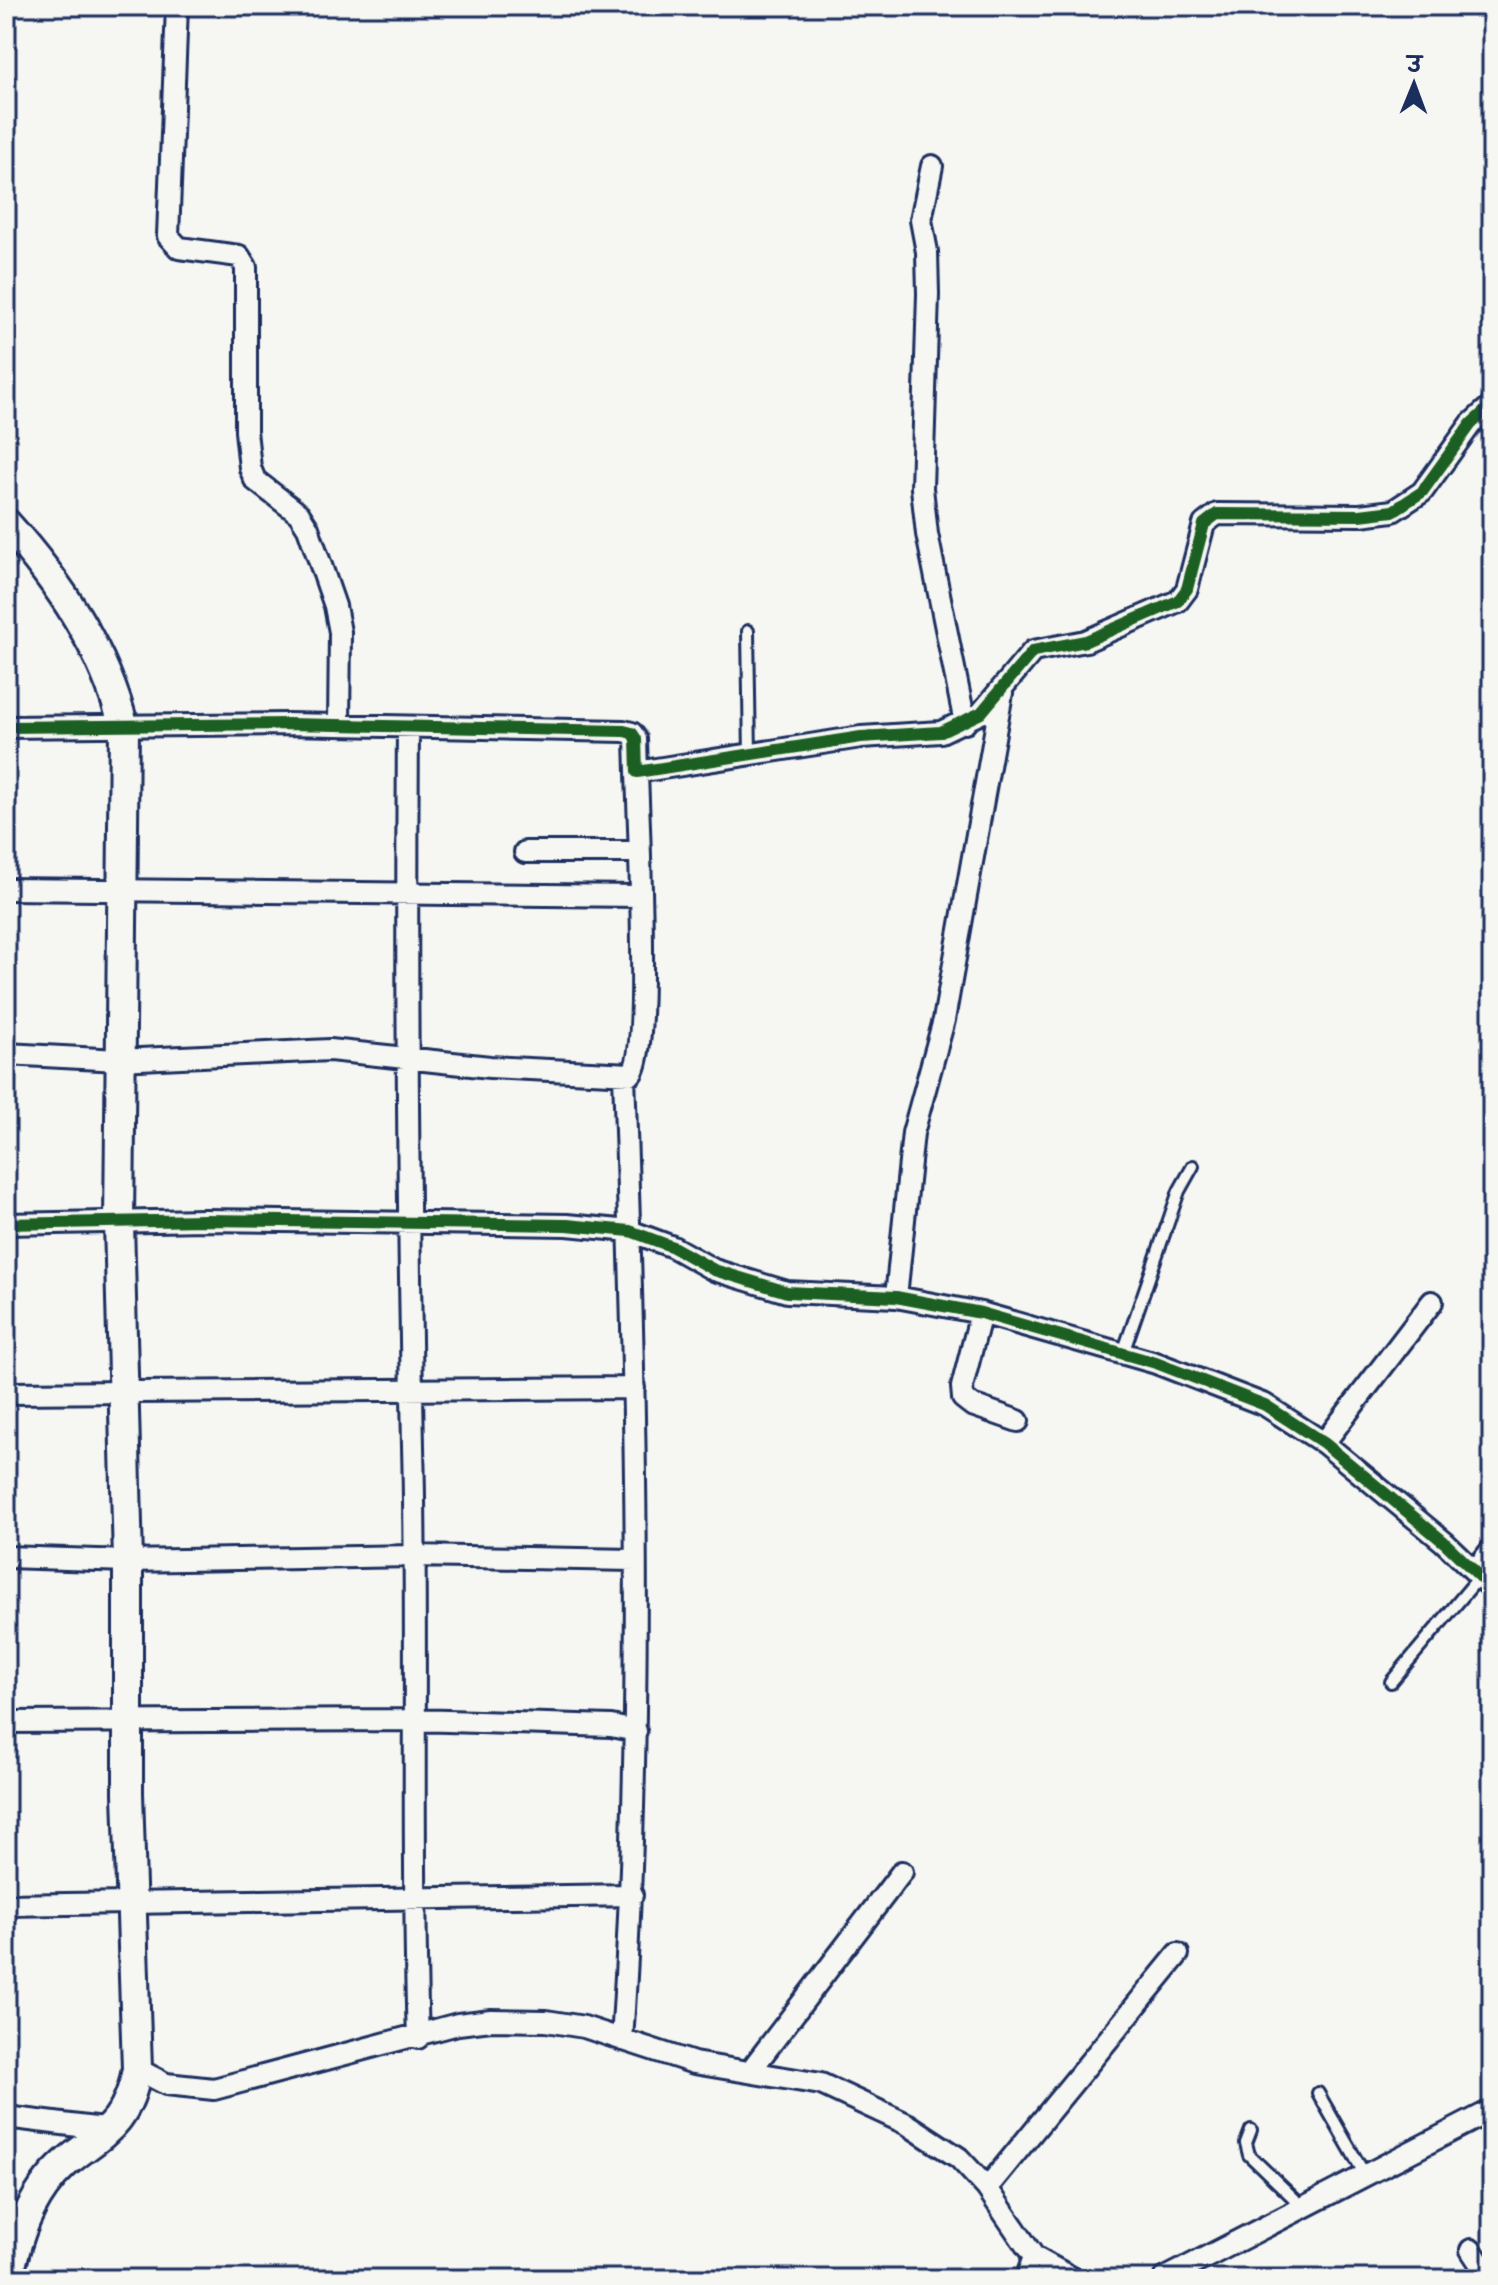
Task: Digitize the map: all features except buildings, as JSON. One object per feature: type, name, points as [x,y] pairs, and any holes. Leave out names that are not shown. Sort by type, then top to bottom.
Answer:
[{"type":"main road","points":[[6,523],[52,580],[81,623],[104,665],[124,728],[119,1223],[128,1561],[126,1723],[137,2069],[127,2106],[111,2130],[68,2162],[45,2185],[27,2216],[8,2279]]},
{"type":"street","points":[[177,6],[168,236],[179,248],[239,256],[246,267],[246,431],[250,468],[255,480],[299,514],[308,528],[340,632],[339,725]]},
{"type":"street","points":[[932,166],[921,220],[927,252],[928,294],[922,488],[927,534],[965,723]]},
{"type":"street","points":[[637,772],[861,737],[930,735],[965,723],[1002,693],[1033,651],[1086,641],[1178,601],[1187,589],[1204,524],[1210,518],[1217,514],[1360,515],[1393,511],[1422,492],[1471,424],[1492,405]]},
{"type":"street","points":[[896,1297],[913,1133],[944,1020],[1002,693]]},
{"type":"street","points":[[6,727],[339,725],[632,733],[636,739],[640,896],[638,1061],[634,1071],[624,1076],[330,1050],[279,1050],[119,1060],[6,1054]]},
{"type":"street","points":[[408,729],[407,1224],[414,1556],[413,1901],[418,2038]]},
{"type":"street","points":[[525,852],[639,852]]},
{"type":"street","points":[[6,889],[640,896]]},
{"type":"street","points":[[622,2040],[632,1895],[636,1731],[634,1388],[624,1076]]},
{"type":"street","points":[[6,1224],[204,1220],[567,1225],[630,1231],[673,1247],[714,1270],[787,1292],[896,1297],[981,1313],[1123,1353],[1265,1405],[1324,1443],[1482,1578],[1492,1549]]},
{"type":"street","points":[[1324,1443],[1432,1302]]},
{"type":"street","points":[[981,1313],[962,1387],[963,1398],[972,1405],[1018,1421]]},
{"type":"street","points":[[6,1393],[634,1388]]},
{"type":"street","points":[[6,1557],[128,1561],[414,1556],[634,1560]]},
{"type":"street","points":[[6,1722],[415,1720],[611,1726],[636,1731]]},
{"type":"street","points":[[751,2070],[902,1872]]},
{"type":"street","points":[[6,1905],[413,1901],[632,1895]]},
{"type":"street","points":[[987,2188],[1178,1954]]},
{"type":"street","points":[[137,2069],[166,2084],[214,2089],[418,2038],[458,2024],[491,2020],[546,2021],[584,2027],[694,2063],[821,2084],[869,2105],[959,2158],[987,2188],[1034,2257],[1074,2279]]},
{"type":"street","points":[[1164,2279],[1492,2110]]},
{"type":"street","points":[[6,2117],[111,2130]]},
{"type":"street","points":[[1471,2250],[1490,2279]]},
{"type":"street","points":[[1026,2279],[1034,2257]]},
{"type":"lane","points":[[748,631],[750,756]]},
{"type":"lane","points":[[1123,1353],[1179,1191],[1193,1166]]},
{"type":"lane","points":[[1391,1682],[1482,1578]]},
{"type":"lane","points":[[1318,2093],[1365,2175]]},
{"type":"lane","points":[[1251,2130],[1246,2143],[1249,2155],[1304,2208]]},
{"type":"cycle path","points":[[6,727],[287,724],[624,731],[632,733],[636,739],[637,772],[861,737],[941,732],[981,713],[1033,651],[1086,641],[1178,601],[1187,589],[1204,524],[1217,514],[1360,515],[1393,511],[1422,492],[1471,424],[1492,405]]},
{"type":"cycle path","points":[[6,1224],[204,1220],[567,1225],[630,1231],[673,1247],[714,1270],[787,1292],[896,1297],[981,1313],[1156,1363],[1265,1405],[1324,1443],[1444,1542],[1492,1588]]}]
